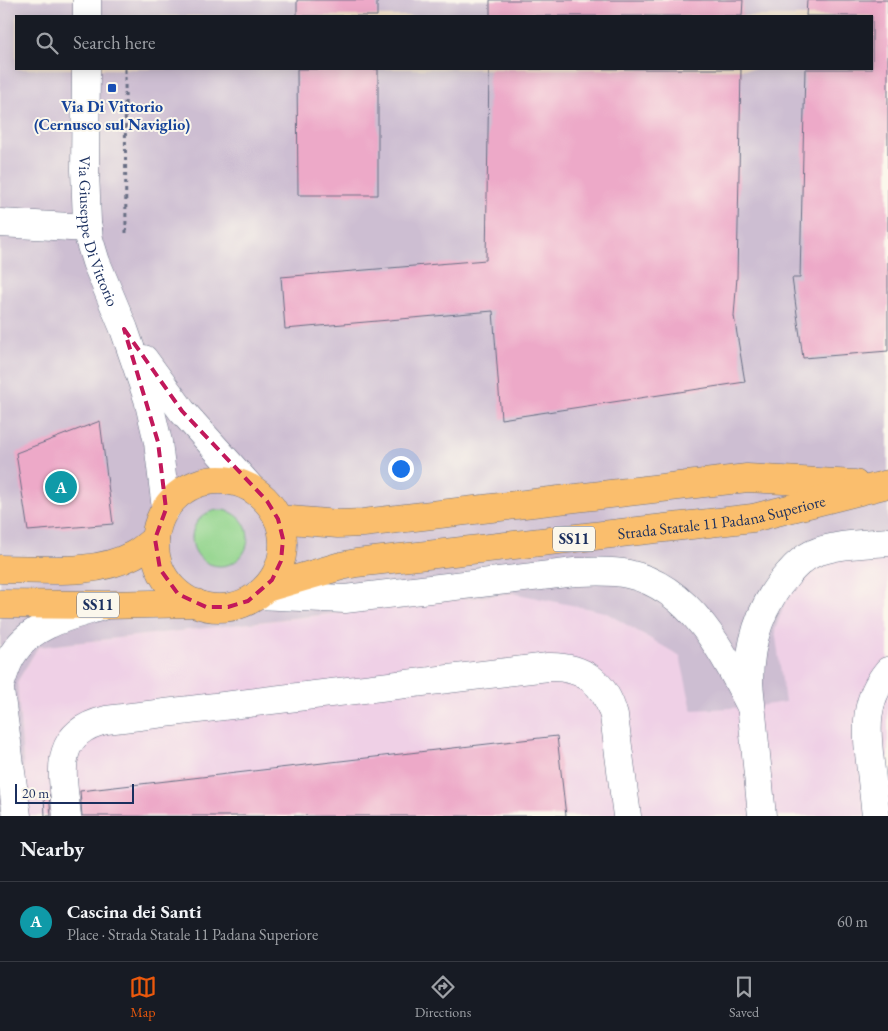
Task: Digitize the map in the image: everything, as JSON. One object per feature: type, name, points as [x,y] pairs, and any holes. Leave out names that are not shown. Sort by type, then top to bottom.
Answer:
[{"type":"main road","name":"Strada Statale 11 Padana Superiore","points":[[278,519],[338,524],[363,523],[748,478],[885,485]]},
{"type":"main road","name":"Strada Statale 11 Padana Superiore","points":[[262,592],[272,580],[282,561],[283,539],[278,519],[267,501],[251,488],[224,480],[204,482],[186,489],[172,501],[158,523],[155,539],[157,560],[165,578],[178,594],[206,607],[228,607],[243,603],[262,592],[341,566],[356,563],[752,518],[885,485]]},
{"type":"main road","name":"SS11","points":[[0,570],[99,567],[134,554],[155,539]]},
{"type":"main road","name":"Strada Statale 11 Padana Superiore","points":[[0,604],[106,605],[196,603]]},
{"type":"street","points":[[87,0],[87,15]]},
{"type":"street","name":"Via Giuseppe Di Vittorio","points":[[86,70],[85,170],[88,228],[96,262],[124,329],[150,407],[158,442],[166,509]]},
{"type":"street","points":[[0,224],[88,228]]},
{"type":"street","name":"Via Giuseppe Di Vittorio","points":[[124,329],[182,411],[251,488]]},
{"type":"street","points":[[762,816],[751,707],[749,664],[752,645],[766,606],[782,581],[794,567],[811,554],[832,548],[888,542]]},
{"type":"street","points":[[262,592],[345,599],[575,572],[606,571],[630,574],[662,588],[691,612],[703,625],[721,649],[751,707]]},
{"type":"street","points":[[0,686],[6,665],[16,649],[35,631],[106,605]]},
{"type":"street","points":[[67,816],[62,774],[65,752],[76,734],[95,723],[559,667],[581,672],[591,679],[599,686],[611,705],[626,816]]},
{"type":"street","points":[[876,816],[867,722],[873,696],[888,671]]},
{"type":"street","points":[[0,692],[16,816]]},
{"type":"path","points":[[96,262],[126,244],[125,70]]},
{"type":"highlighted area","points":[[124,329],[182,411],[267,501],[278,519],[283,539],[281,561],[272,580],[248,601],[228,607],[206,607],[178,594],[160,569],[155,539],[166,509],[158,442]]},
{"type":"shaded area","points":[[0,0],[888,0],[888,551],[812,560],[784,604],[775,630],[785,702],[751,707],[692,710],[680,656],[605,612],[513,593],[38,647],[17,682],[27,816],[0,816]]},
{"type":"shaded area","points":[[888,551],[888,816],[27,816],[17,682],[38,647]]},
{"type":"green space","points":[[214,510],[226,510],[236,514],[244,522],[248,538],[244,554],[236,562],[226,566],[214,566],[204,562],[196,554],[192,544],[192,532],[196,522],[204,514]]},
{"type":"building","points":[[297,0],[377,0],[377,15],[297,15]]},
{"type":"building","points":[[490,0],[743,0],[742,15],[490,15]]},
{"type":"building","points":[[807,0],[888,0],[888,351],[803,358],[792,278],[800,278],[805,70],[873,70],[873,15],[806,15]]},
{"type":"building","points":[[297,70],[378,70],[378,195],[298,195]]},
{"type":"building","points":[[489,70],[741,70],[737,277],[734,316],[745,382],[501,419],[493,311],[285,329],[281,277],[486,260]]},
{"type":"building","points":[[100,421],[113,524],[28,531],[16,453]]},
{"type":"building","points":[[557,736],[566,816],[82,816],[80,791]]},
{"type":"building","points":[[49,794],[51,816],[45,816],[44,795]]},
{"type":"place","name":"Via Di Vittorio (Cernusco sul Naviglio)","points":[[112,88]]},
{"type":"place","name":"Cascina dei Santi","points":[[61,487]]}]
